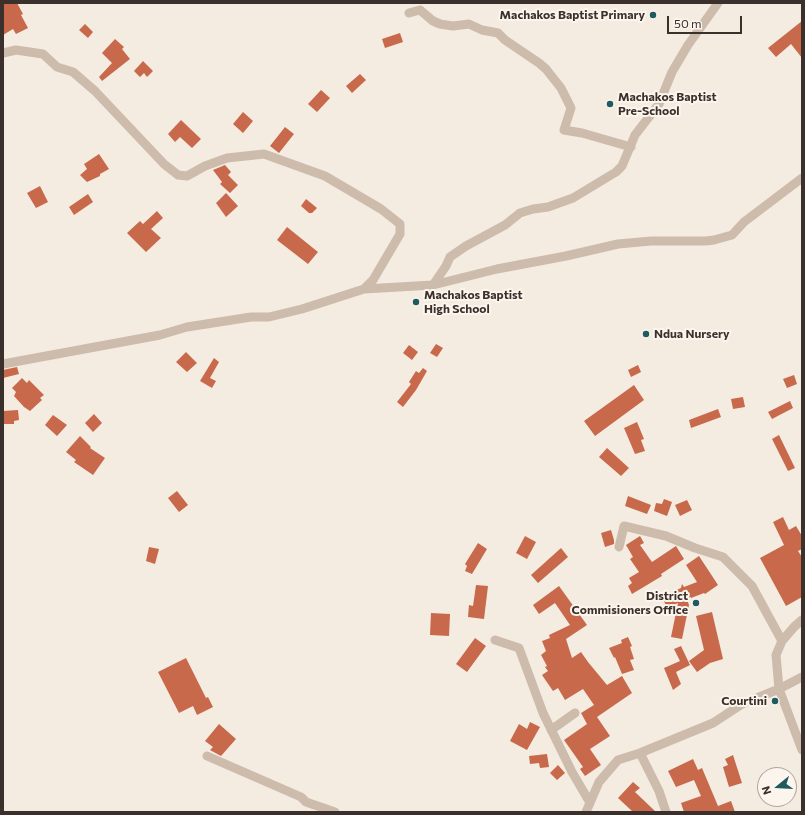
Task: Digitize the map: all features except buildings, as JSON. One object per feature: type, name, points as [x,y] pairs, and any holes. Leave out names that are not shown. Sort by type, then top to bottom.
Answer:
[{"type":"street","points":[[434,285],[450,257],[505,225],[520,214],[533,209],[548,207],[573,198],[616,172],[622,166],[635,135],[659,104],[672,72],[685,50],[718,3]]},
{"type":"street","points":[[409,14],[420,10],[440,24],[453,26],[469,24],[482,30],[498,33],[546,69],[561,88],[571,108],[564,130],[582,133],[631,147]]},
{"type":"street","points":[[3,53],[16,50],[43,54],[57,67],[73,72],[95,90],[164,164],[178,175],[187,176],[204,166],[227,158],[264,154],[325,176],[381,209],[400,224],[400,234],[372,280],[364,289]]},
{"type":"street","points":[[3,364],[160,335],[187,327],[251,317],[269,317],[302,309],[364,289],[434,285],[497,269],[566,256],[618,244],[706,241],[726,237],[732,235],[744,222],[802,178]]},
{"type":"street","points":[[619,547],[624,526],[666,536],[724,557],[752,586],[782,641]]},
{"type":"street","points":[[802,620],[782,641],[776,655],[779,689],[802,750]]},
{"type":"street","points":[[495,640],[519,648],[543,713],[572,772],[589,801]]},
{"type":"street","points":[[586,812],[589,801],[599,782],[618,760],[640,753],[713,723],[742,704],[779,689],[802,677]]},
{"type":"street","points":[[551,730],[575,713]]},
{"type":"street","points":[[640,753],[659,791],[666,812]]},
{"type":"street","points":[[207,756],[301,797],[306,802],[335,812]]},
{"type":"place","name":"Machakos Baptist Primary","points":[[653,15]]},
{"type":"place","name":"Machakos Baptist Pre-School","points":[[610,104]]},
{"type":"place","name":"Machakos Baptist High School","points":[[416,302]]},
{"type":"place","name":"Ndua Nursery","points":[[646,334]]},
{"type":"place","name":"District Commisioners Office","points":[[696,603]]},
{"type":"place","name":"Courtini","points":[[775,701]]}]
